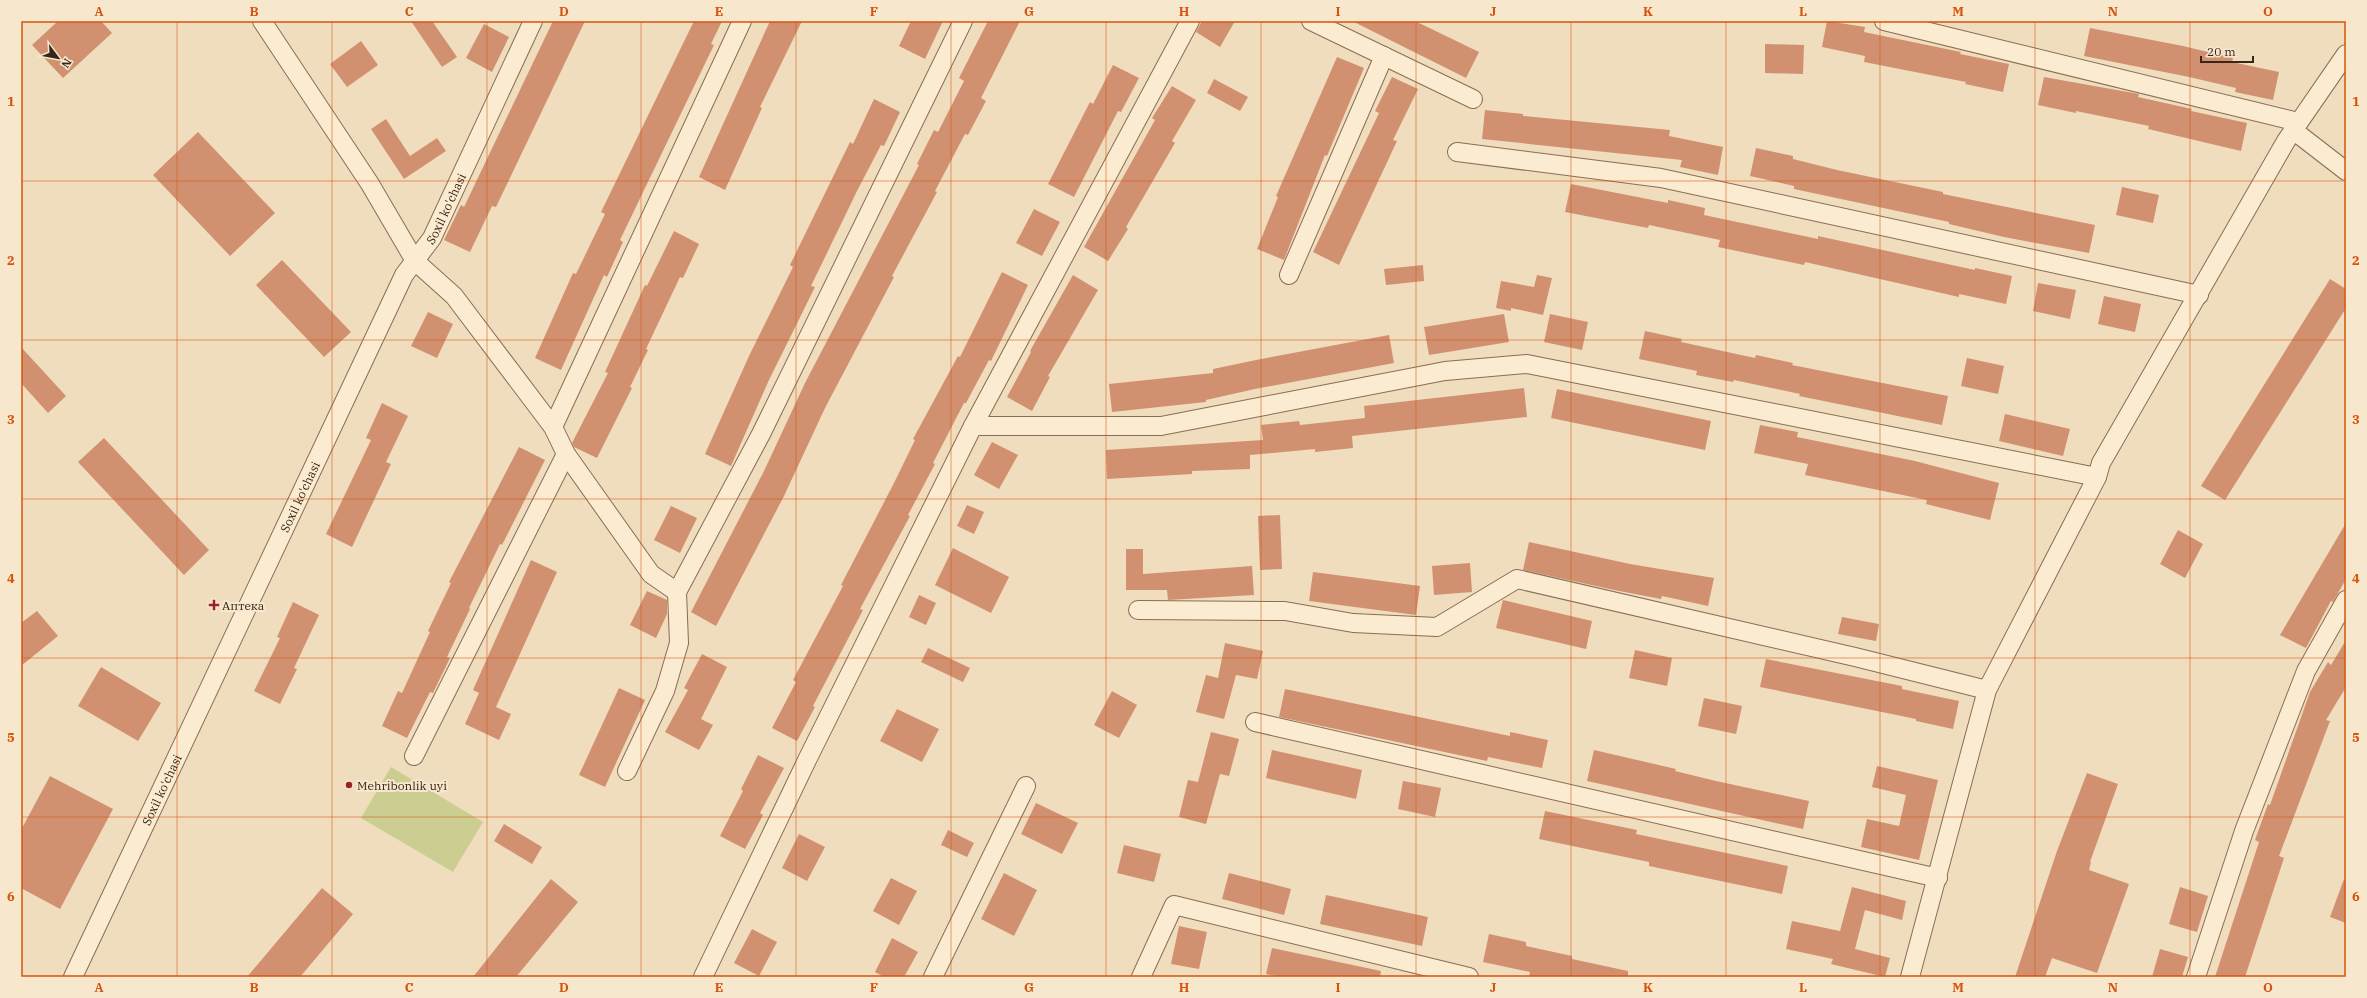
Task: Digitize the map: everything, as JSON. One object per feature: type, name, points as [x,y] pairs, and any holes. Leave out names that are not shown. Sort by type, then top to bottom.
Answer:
[{"type":"street","points":[[262,21],[370,184],[415,261],[454,296],[553,427],[566,454],[651,574],[677,592]]},
{"type":"street","name":"Soxil ko'chasi","points":[[73,977],[277,541],[404,275],[432,238],[533,21]]},
{"type":"street","points":[[553,427],[742,21]]},
{"type":"street","points":[[627,771],[665,691],[679,644],[677,592],[761,434],[963,21]]},
{"type":"street","points":[[703,977],[808,758],[974,426],[1190,21]]},
{"type":"street","points":[[1311,21],[1473,99]]},
{"type":"street","points":[[1884,21],[2296,126],[2346,171]]},
{"type":"street","points":[[1910,977],[1938,878],[1987,690],[2097,477],[2102,463],[2296,126],[2346,54]]},
{"type":"street","points":[[1289,275],[1384,56]]},
{"type":"street","points":[[1457,152],[1661,178],[2199,294]]},
{"type":"street","points":[[974,426],[1161,426],[1445,371],[1527,364],[2097,477]]},
{"type":"street","points":[[414,756],[566,454]]},
{"type":"street","points":[[1138,610],[1285,610],[1353,623],[1437,627],[1517,579],[1855,657],[1987,690]]},
{"type":"street","points":[[2196,977],[2244,831],[2306,671],[2346,600]]},
{"type":"street","points":[[1255,722],[1938,878]]},
{"type":"street","points":[[933,977],[1026,786]]},
{"type":"street","points":[[1141,977],[1174,905],[1469,977]]},
{"type":"green space","points":[[391,767],[483,822],[453,872],[361,818]]},
{"type":"building","points":[[58,21],[101,21],[112,33],[63,78],[32,45]]},
{"type":"building","points":[[411,21],[432,21],[457,57],[442,67]]},
{"type":"building","points":[[553,21],[585,21],[496,207],[492,206],[470,252],[444,240],[461,205],[464,207]]},
{"type":"building","points":[[694,21],[722,21],[711,44],[714,45],[620,240],[623,242],[607,277],[604,275],[561,370],[535,358],[573,273],[576,274],[605,214],[601,212]]},
{"type":"building","points":[[770,21],[802,21],[760,107],[762,108],[725,190],[699,177]]},
{"type":"building","points":[[911,21],[943,21],[925,59],[899,46]]},
{"type":"building","points":[[988,21],[1020,21],[981,98],[986,101],[968,135],[965,134],[935,191],[937,192],[892,276],[894,277],[825,408],[784,496],[716,626],[691,612],[764,471],[805,383],[919,165],[917,164],[934,130],[938,132],[964,81],[959,78]]},
{"type":"building","points":[[1202,21],[1235,21],[1220,47],[1196,32]]},
{"type":"building","points":[[1352,21],[1415,21],[1479,52],[1466,78]]},
{"type":"building","points":[[1827,21],[1865,27],[1864,32],[1961,52],[1960,54],[2009,64],[2003,92],[1965,84],[1966,82],[1864,62],[1865,56],[1822,47]]},
{"type":"building","points":[[484,24],[509,37],[492,72],[466,58]]},
{"type":"building","points":[[2090,28],[2183,46],[2233,58],[2232,62],[2279,72],[2273,100],[2235,92],[2236,88],[2189,77],[2084,56]]},
{"type":"building","points":[[361,41],[378,65],[347,87],[330,64]]},
{"type":"building","points":[[1765,44],[1804,45],[1803,74],[1765,73]]},
{"type":"building","points":[[1337,57],[1364,68],[1327,156],[1325,155],[1284,260],[1257,249],[1278,197],[1276,196]]},
{"type":"building","points":[[1113,65],[1139,78],[1121,112],[1118,111],[1074,197],[1048,184],[1090,102],[1093,104]]},
{"type":"building","points":[[1392,77],[1418,89],[1393,140],[1397,141],[1339,265],[1313,252],[1379,113],[1375,111]]},
{"type":"building","points":[[2044,77],[2139,94],[2138,97],[2192,109],[2191,111],[2247,123],[2241,151],[2148,129],[2149,126],[2038,105]]},
{"type":"building","points":[[1214,79],[1248,97],[1240,111],[1207,93]]},
{"type":"building","points":[[1172,86],[1196,100],[1172,141],[1175,143],[1126,227],[1128,229],[1108,261],[1084,247],[1155,120],[1152,118]]},
{"type":"building","points":[[874,99],[900,112],[884,146],[881,145],[858,189],[811,286],[815,287],[769,380],[731,466],[705,454],[749,356],[793,267],[790,265],[850,142],[853,144]]},
{"type":"building","points":[[1485,110],[1523,114],[1523,116],[1670,130],[1669,136],[1723,147],[1718,175],[1680,167],[1682,160],[1482,139]]},
{"type":"building","points":[[386,119],[410,156],[437,138],[446,151],[404,179],[371,129]]},
{"type":"building","points":[[198,132],[275,213],[230,256],[153,175]]},
{"type":"building","points":[[1756,148],[1793,156],[1793,159],[1837,170],[1943,192],[1943,194],[2095,225],[2089,253],[2004,237],[1949,224],[1949,222],[1794,189],[1794,186],[1750,176]]},
{"type":"building","points":[[1571,184],[1668,203],[1668,200],[1705,208],[1704,215],[1818,239],[1818,236],[1975,270],[1975,268],[2012,276],[2006,304],[1959,294],[1959,297],[1805,262],[1804,265],[1718,247],[1720,240],[1649,225],[1648,228],[1565,212]]},
{"type":"building","points":[[2122,187],[2159,195],[2153,223],[2116,215]]},
{"type":"building","points":[[1034,209],[1060,222],[1042,256],[1016,243]]},
{"type":"building","points":[[674,231],[699,244],[683,278],[680,277],[646,349],[648,350],[630,387],[632,388],[597,458],[574,447],[572,443],[608,373],[605,372],[645,285],[647,286]]},
{"type":"building","points":[[282,260],[351,332],[324,357],[256,285]]},
{"type":"building","points":[[1423,265],[1424,281],[1386,285],[1384,269]]},
{"type":"building","points":[[1002,272],[1028,285],[991,361],[989,360],[966,403],[964,403],[933,463],[935,464],[908,515],[910,516],[860,609],[863,610],[813,706],[815,707],[797,741],[772,728],[796,682],[793,680],[843,586],[841,585],[915,440],[913,439],[958,356],[960,357]]},
{"type":"building","points":[[1073,275],[1098,290],[1048,376],[1050,377],[1032,411],[1007,397],[1031,352],[1030,351]]},
{"type":"building","points":[[1537,275],[1552,278],[1543,315],[1511,308],[1511,311],[1496,308],[1501,281],[1534,287]]},
{"type":"building","points":[[2330,279],[2346,289],[2346,308],[2225,500],[2201,486]]},
{"type":"building","points":[[2038,283],[2076,290],[2070,319],[2033,311]]},
{"type":"building","points":[[2104,296],[2141,304],[2135,332],[2098,324]]},
{"type":"building","points":[[428,312],[453,324],[437,358],[411,346]]},
{"type":"building","points":[[1504,314],[1509,342],[1429,355],[1424,327]]},
{"type":"building","points":[[1550,314],[1588,322],[1582,350],[1544,342]]},
{"type":"building","points":[[1645,331],[1682,339],[1681,342],[1755,358],[1756,355],[1793,363],[1792,365],[1948,396],[1942,425],[1799,396],[1800,394],[1734,380],[1733,382],[1696,375],[1697,371],[1639,359]]},
{"type":"building","points":[[1389,335],[1394,363],[1255,389],[1206,400],[1206,402],[1112,412],[1109,384],[1213,373],[1213,369]]},
{"type":"building","points":[[21,347],[66,396],[48,413],[21,383]]},
{"type":"building","points":[[1967,358],[2004,366],[1998,394],[1961,386]]},
{"type":"building","points":[[1524,388],[1527,417],[1352,436],[1353,448],[1315,452],[1315,449],[1250,455],[1250,469],[1192,471],[1192,474],[1107,479],[1106,450],[1263,440],[1261,425],[1299,421],[1300,425],[1365,418],[1364,406]]},
{"type":"building","points":[[1557,389],[1711,421],[1705,450],[1551,418]]},
{"type":"building","points":[[382,403],[408,416],[386,462],[391,464],[352,547],[326,534],[371,440],[366,438]]},
{"type":"building","points":[[2005,414],[2070,429],[2063,456],[1999,441]]},
{"type":"building","points":[[1760,425],[1798,432],[1797,437],[1915,461],[1999,483],[1990,520],[1926,504],[1927,500],[1805,475],[1808,464],[1754,453]]},
{"type":"building","points":[[104,438],[209,550],[184,575],[78,462]]},
{"type":"building","points":[[992,442],[1018,455],[999,489],[974,475]]},
{"type":"building","points":[[519,447],[545,460],[502,545],[500,544],[469,608],[470,609],[447,657],[450,658],[433,693],[430,692],[407,738],[382,726],[398,691],[402,693],[430,632],[428,631],[451,583],[449,582]]},
{"type":"building","points":[[967,505],[984,512],[974,534],[957,526]]},
{"type":"building","points":[[671,506],[697,518],[680,553],[654,540]]},
{"type":"building","points":[[1280,515],[1282,569],[1260,570],[1258,516]]},
{"type":"building","points":[[2346,523],[2346,579],[2333,602],[2331,601],[2306,648],[2280,635]]},
{"type":"building","points":[[2178,530],[2203,544],[2185,578],[2160,564]]},
{"type":"building","points":[[1529,542],[1630,564],[1714,578],[1708,606],[1662,596],[1661,599],[1614,590],[1523,570]]},
{"type":"building","points":[[953,548],[1009,577],[991,613],[935,585]]},
{"type":"building","points":[[1126,549],[1143,549],[1143,574],[1252,566],[1254,595],[1168,600],[1167,590],[1126,590]]},
{"type":"building","points":[[531,560],[557,572],[496,707],[511,714],[499,740],[465,724],[479,693],[473,690]]},
{"type":"building","points":[[1470,563],[1472,592],[1434,595],[1432,566]]},
{"type":"building","points":[[1313,572],[1420,586],[1416,615],[1309,601]]},
{"type":"building","points":[[647,591],[667,600],[667,614],[656,638],[630,625]]},
{"type":"building","points":[[919,595],[936,603],[926,625],[909,617]]},
{"type":"building","points":[[1503,600],[1592,621],[1586,649],[1496,628]]},
{"type":"building","points":[[293,602],[319,615],[294,668],[297,669],[280,704],[254,691],[280,638],[277,637]]},
{"type":"building","points":[[37,611],[58,636],[21,666],[21,623]]},
{"type":"building","points":[[1842,617],[1879,624],[1876,641],[1838,634]]},
{"type":"building","points":[[2346,640],[2346,687],[2326,720],[2330,721],[2279,856],[2284,858],[2245,977],[2215,977],[2259,842],[2255,840],[2268,804],[2270,805],[2310,692],[2328,662],[2331,665]]},
{"type":"building","points":[[1225,643],[1263,651],[1257,679],[1236,675],[1224,719],[1196,712],[1206,675],[1218,678]]},
{"type":"building","points":[[928,648],[970,668],[963,682],[921,662]]},
{"type":"building","points":[[1635,650],[1672,658],[1667,686],[1629,678]]},
{"type":"building","points":[[702,654],[727,667],[701,719],[713,725],[699,750],[665,732],[688,690],[684,688]]},
{"type":"building","points":[[1766,659],[1902,686],[1902,689],[1959,701],[1953,729],[1916,721],[1916,719],[1760,687]]},
{"type":"building","points":[[101,667],[161,703],[138,741],[78,706]]},
{"type":"building","points":[[619,688],[645,700],[605,787],[579,775]]},
{"type":"building","points":[[1285,689],[1510,736],[1510,732],[1548,740],[1542,768],[1488,757],[1487,761],[1279,717]]},
{"type":"building","points":[[1112,691],[1137,705],[1119,738],[1094,725]]},
{"type":"building","points":[[1704,698],[1742,706],[1736,734],[1698,726]]},
{"type":"building","points":[[897,709],[939,729],[922,762],[880,741]]},
{"type":"building","points":[[1211,732],[1239,739],[1229,776],[1220,774],[1206,824],[1179,817],[1188,780],[1198,782]]},
{"type":"building","points":[[1272,750],[1362,770],[1356,799],[1266,778]]},
{"type":"building","points":[[1594,750],[1676,769],[1675,771],[1716,781],[1809,801],[1803,829],[1587,781]]},
{"type":"building","points":[[758,755],[784,768],[760,813],[763,815],[745,849],[720,836],[743,791],[741,789]]},
{"type":"building","points":[[1877,766],[1938,780],[1919,860],[1861,847],[1867,819],[1899,826],[1906,795],[1872,787]]},
{"type":"building","points":[[2087,773],[2118,784],[2090,862],[2089,870],[2129,884],[2097,973],[2052,958],[2045,977],[2015,977],[2057,851]]},
{"type":"building","points":[[50,776],[113,809],[60,909],[21,888],[21,830]]},
{"type":"building","points":[[1403,781],[1441,788],[1435,817],[1398,809]]},
{"type":"building","points":[[1036,803],[1078,823],[1062,854],[1021,834]]},
{"type":"building","points":[[1545,811],[1637,830],[1636,834],[1788,866],[1782,894],[1649,866],[1649,862],[1539,839]]},
{"type":"building","points":[[504,824],[542,847],[532,864],[494,841]]},
{"type":"building","points":[[948,830],[974,843],[967,857],[941,845]]},
{"type":"building","points":[[799,834],[825,847],[807,881],[782,868]]},
{"type":"building","points":[[1124,845],[1161,854],[1154,882],[1117,873]]},
{"type":"building","points":[[1004,873],[1037,890],[1014,936],[981,919]]},
{"type":"building","points":[[1229,873],[1291,889],[1284,915],[1222,899]]},
{"type":"building","points":[[891,878],[917,891],[899,925],[873,911]]},
{"type":"building","points":[[551,879],[578,902],[516,977],[473,977]]},
{"type":"building","points":[[2344,879],[2346,879],[2346,923],[2330,917]]},
{"type":"building","points":[[1852,887],[1906,901],[1902,920],[1865,910],[1855,949],[1890,958],[1885,977],[1831,964],[1833,959],[1786,949],[1792,921],[1840,931]]},
{"type":"building","points":[[2180,887],[2208,896],[2197,932],[2169,924]]},
{"type":"building","points":[[322,888],[353,914],[300,977],[247,977]]},
{"type":"building","points":[[1326,895],[1428,917],[1422,946],[1320,924]]},
{"type":"building","points":[[1179,926],[1207,932],[1199,969],[1171,964]]},
{"type":"building","points":[[752,929],[777,942],[759,976],[734,963]]},
{"type":"building","points":[[1489,934],[1526,942],[1526,946],[1572,956],[1572,959],[1628,971],[1628,977],[1529,977],[1530,972],[1483,962]]},
{"type":"building","points":[[892,938],[918,952],[904,977],[884,977],[875,972]]},
{"type":"building","points":[[1272,948],[1381,971],[1380,977],[1281,977],[1266,974]]},
{"type":"building","points":[[2160,949],[2188,957],[2182,977],[2152,977]]},
{"type":"place","name":"Аптека","points":[[214,605]]},
{"type":"place","name":"Mehribonlik uyi","points":[[349,785]]}]
